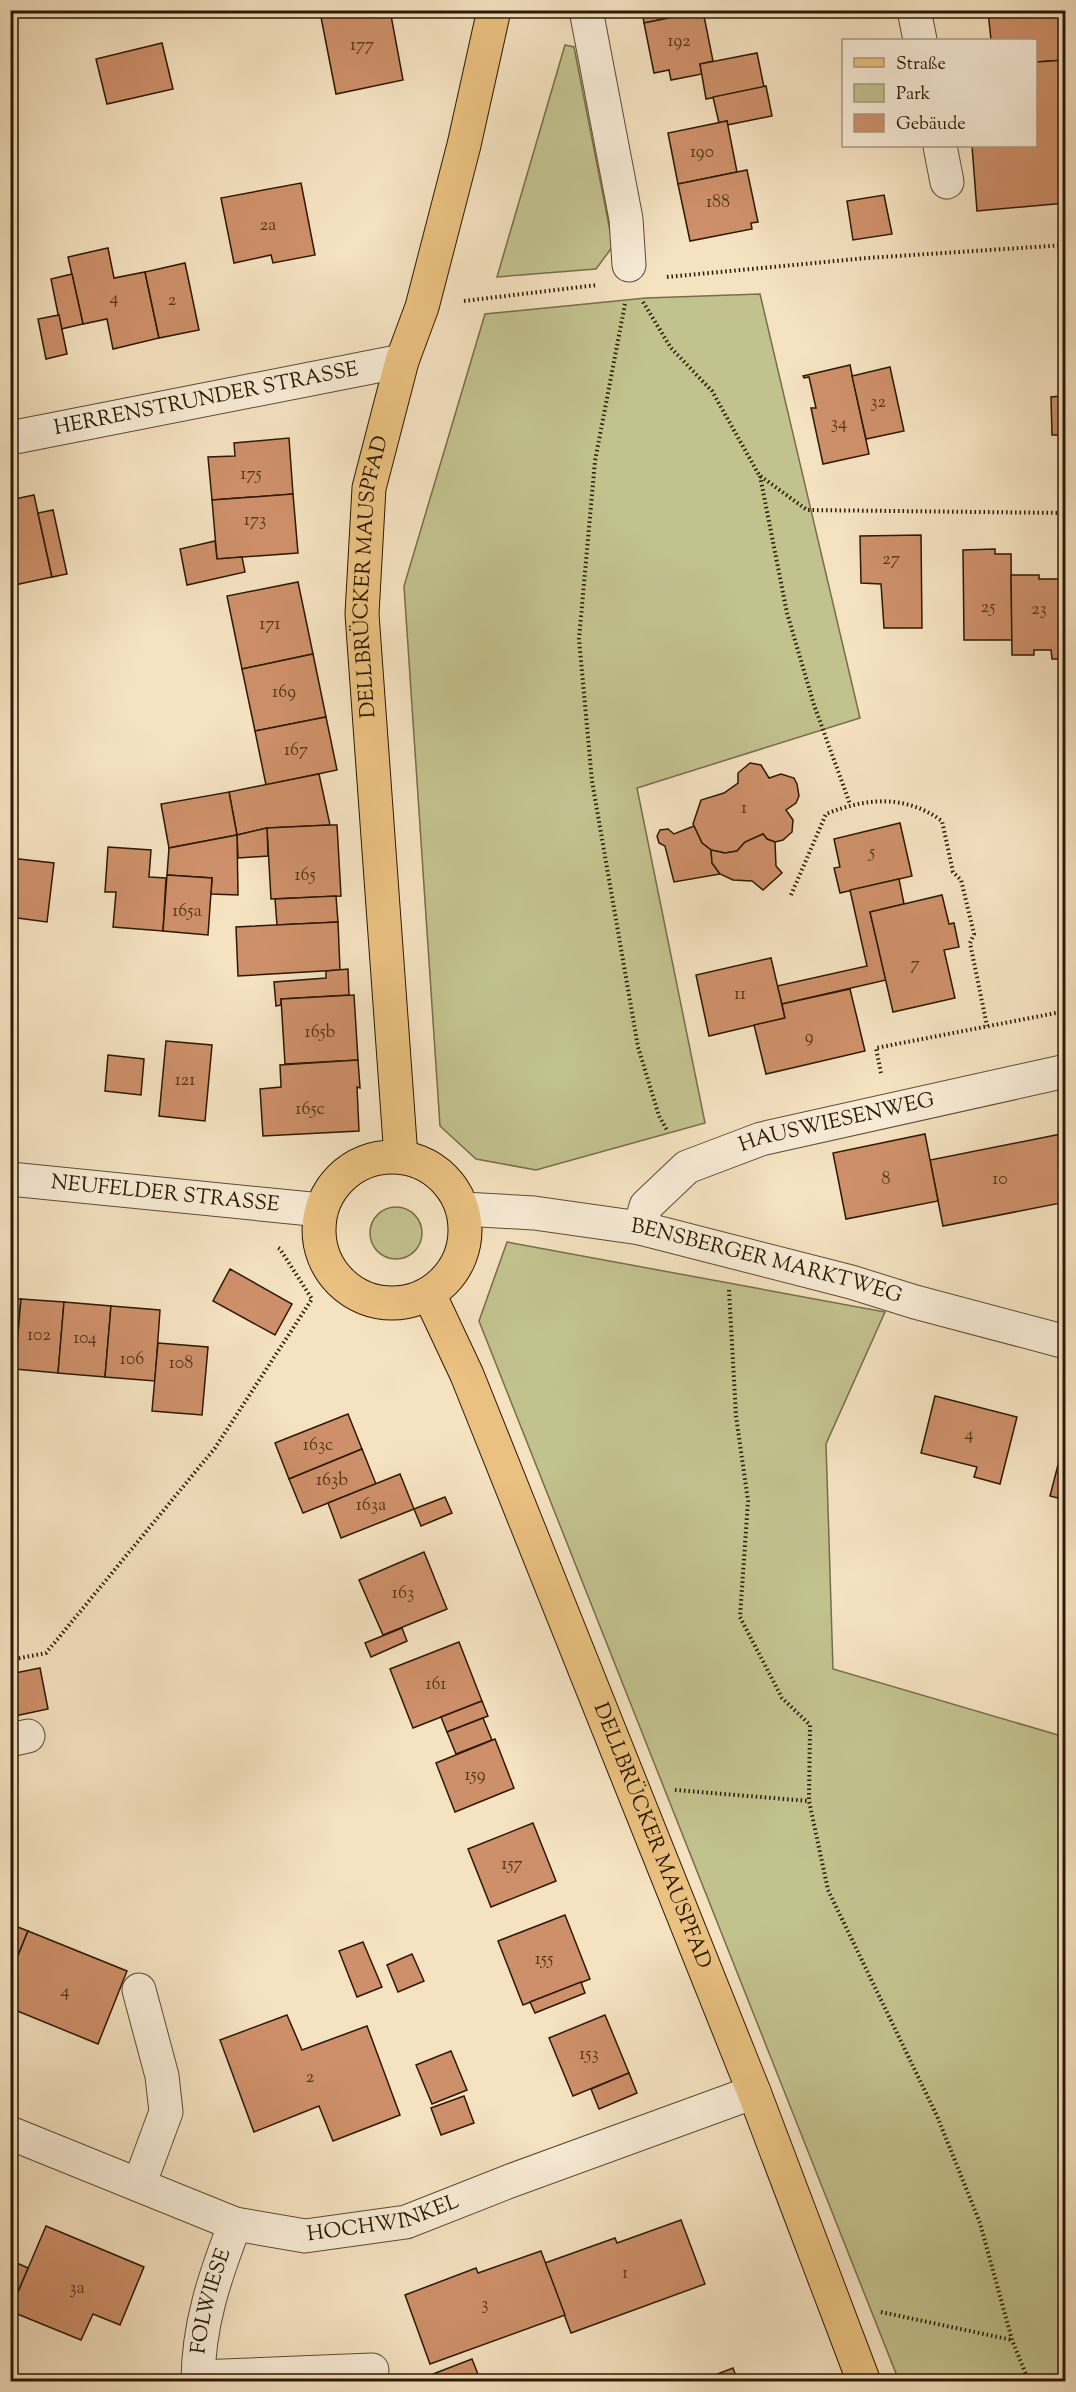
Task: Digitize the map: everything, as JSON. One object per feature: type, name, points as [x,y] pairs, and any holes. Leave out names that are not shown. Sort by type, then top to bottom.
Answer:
[{"type":"main road","name":"DELLBRÜCKER MAUSPFAD","points":[[401,1157],[362,614],[369,488],[402,361],[422,307],[464,145],[494,10]]},
{"type":"main road","points":[[401,1157],[422,1162],[440,1174],[454,1190],[463,1209],[466,1233],[461,1258],[448,1279],[429,1294],[406,1303],[381,1303],[357,1295],[338,1280],[324,1259],[318,1235],[321,1210],[332,1186],[351,1169],[375,1158],[401,1157]]},
{"type":"main road","name":"DELLBRÜCKER MAUSPFAD","points":[[429,1294],[471,1386],[754,2092],[864,2382]]},
{"type":"street","points":[[586,10],[626,219],[618,274]]},
{"type":"street","points":[[914,10],[920,39]]},
{"type":"street","points":[[940,147],[947,182]]},
{"type":"street","name":"HERRENSTRUNDER STRASSE","points":[[10,438],[402,361]]},
{"type":"street","name":"HAUSWIESENWEG","points":[[640,1228],[646,1206],[687,1167],[761,1139],[1065,1071]]},
{"type":"street","name":"NEUFELDER STRASSE","points":[[10,1179],[321,1210]]},
{"type":"street","name":"BENSBERGER MARKTWEG","points":[[463,1209],[534,1213],[640,1228],[851,1282],[915,1302],[1065,1342]]},
{"type":"street","points":[[139,1990],[162,2076],[166,2112],[139,2185]]},
{"type":"street","name":"HOCHWINKEL","points":[[10,2133],[235,2224],[305,2236],[406,2222],[510,2181],[754,2092]]},
{"type":"street","name":"FOLWIESE","points":[[198,2379],[198,2358],[212,2283],[235,2224]]},
{"type":"street","points":[[198,2379],[372,2370]]},
{"type":"path","points":[[665,277],[867,258],[1065,245]]},
{"type":"path","points":[[422,307],[618,274]]},
{"type":"path","points":[[641,300],[671,348],[712,391],[759,475],[787,614],[814,705],[850,804]]},
{"type":"path","points":[[626,302],[595,461],[579,639],[592,782],[638,1047],[659,1116],[687,1167]]},
{"type":"path","points":[[759,475],[807,510],[1065,513]]},
{"type":"path","points":[[791,895],[826,814],[850,804],[888,800],[925,809],[942,821],[953,872],[961,880],[974,934],[970,943],[987,1026]]},
{"type":"path","points":[[889,1110],[876,1048],[1065,1011]]},
{"type":"path","points":[[10,1660],[46,1653],[215,1448],[312,1299],[280,1249],[270,1244]]},
{"type":"path","points":[[727,1250],[736,1416],[748,1501],[740,1617],[782,1698],[810,1725],[809,1801],[828,1890],[945,2137],[980,2223],[1012,2340],[1029,2382]]},
{"type":"path","points":[[631,1787],[809,1801]]},
{"type":"path","points":[[833,2302],[1012,2340]]},
{"type":"green space","points":[[565,45],[574,47],[613,246],[596,269],[497,277]]},
{"type":"green space","points":[[760,294],[860,718],[637,788],[705,1123],[536,1170],[476,1159],[440,1126],[404,586],[485,314],[646,298]]},
{"type":"green space","points":[[396,1207],[406,1209],[414,1215],[420,1223],[422,1233],[420,1243],[414,1251],[406,1257],[396,1259],[386,1257],[378,1251],[372,1243],[370,1233],[372,1223],[378,1215],[386,1209]]},
{"type":"green space","points":[[507,1242],[885,1312],[826,1444],[833,1669],[1065,1737],[1065,2381],[899,2381],[479,1321]]},
{"type":"building","points":[[390,10],[403,80],[336,94],[320,12]]},
{"type":"building","points":[[642,10],[708,10],[644,23]]},
{"type":"building","points":[[1066,10],[1066,60],[1037,62],[1037,39],[991,39],[988,11]]},
{"type":"building","points":[[703,11],[713,61],[700,64],[702,74],[671,80],[669,70],[654,73],[644,23]]},
{"type":"building","points":[[162,43],[173,89],[107,104],[96,59]]},
{"type":"building","points":[[757,53],[764,87],[706,99],[700,64]]},
{"type":"building","points":[[1066,60],[1066,203],[977,211],[972,147],[1037,147],[1037,62]]},
{"type":"building","points":[[766,86],[772,116],[727,125],[727,121],[719,123],[713,97]]},
{"type":"building","points":[[727,121],[737,172],[678,184],[668,133]]},
{"type":"building","points":[[747,170],[758,222],[751,223],[752,229],[690,241],[678,184]]},
{"type":"building","points":[[301,183],[315,255],[273,263],[271,255],[234,263],[221,198]]},
{"type":"building","points":[[884,195],[892,234],[853,240],[847,201]]},
{"type":"building","points":[[108,248],[114,278],[145,272],[159,338],[113,349],[107,319],[83,324],[68,257]]},
{"type":"building","points":[[185,263],[199,330],[159,338],[145,272]]},
{"type":"building","points":[[72,274],[83,324],[61,329],[51,279]]},
{"type":"building","points":[[59,315],[67,354],[46,359],[38,319]]},
{"type":"building","points":[[1063,317],[1066,317],[1066,357],[1063,357]]},
{"type":"building","points":[[1060,357],[1066,357],[1066,396],[1061,396]]},
{"type":"building","points":[[850,365],[869,454],[823,464],[811,408],[816,408],[809,377],[804,378],[803,376]]},
{"type":"building","points":[[890,367],[904,431],[866,439],[852,376]]},
{"type":"building","points":[[1066,396],[1066,435],[1052,435],[1051,397]]},
{"type":"building","points":[[289,438],[293,494],[212,500],[208,457],[235,456],[234,443]]},
{"type":"building","points":[[293,494],[298,553],[217,559],[212,500]]},
{"type":"building","points":[[34,495],[52,577],[10,586],[10,500]]},
{"type":"building","points":[[53,510],[67,574],[52,577],[38,513]]},
{"type":"building","points":[[921,535],[922,628],[884,628],[881,584],[861,583],[860,536]]},
{"type":"building","points":[[215,541],[217,559],[242,557],[245,572],[187,585],[180,549]]},
{"type":"building","points":[[995,549],[995,554],[1011,554],[1012,640],[964,640],[963,550]]},
{"type":"building","points":[[1011,575],[1039,575],[1039,579],[1066,579],[1066,659],[1052,659],[1051,650],[1034,650],[1034,655],[1012,655]]},
{"type":"building","points":[[298,582],[313,654],[242,669],[227,596]]},
{"type":"building","points":[[313,654],[326,717],[255,731],[242,669]]},
{"type":"building","points":[[326,717],[337,770],[266,785],[255,731]]},
{"type":"building","points":[[750,763],[761,765],[769,778],[781,774],[794,778],[799,796],[796,803],[786,810],[793,820],[792,832],[783,840],[775,842],[767,839],[763,834],[745,842],[737,851],[725,853],[711,850],[702,843],[693,824],[701,800],[724,793],[738,783],[738,773]]},
{"type":"building","points":[[319,774],[330,825],[267,828],[237,835],[229,792]]},
{"type":"building","points":[[229,792],[237,835],[169,848],[161,804]]},
{"type":"building","points":[[900,823],[912,876],[840,893],[834,868],[840,867],[834,839]]},
{"type":"building","points":[[337,825],[341,896],[271,899],[267,828]]},
{"type":"building","points":[[694,826],[702,843],[711,850],[712,863],[720,874],[674,882],[665,846],[659,843],[657,836],[660,830],[668,829],[674,834]]},
{"type":"building","points":[[267,828],[268,856],[238,858],[237,835]]},
{"type":"building","points":[[763,834],[767,839],[775,842],[776,866],[782,873],[763,890],[752,881],[733,880],[720,874],[712,863],[711,850],[725,853],[737,851],[745,842]]},
{"type":"building","points":[[237,835],[238,895],[211,894],[212,878],[167,875],[169,848]]},
{"type":"building","points":[[108,847],[151,850],[149,877],[166,878],[163,931],[113,927],[116,892],[105,892]]},
{"type":"building","points":[[10,858],[54,863],[47,922],[10,917]]},
{"type":"building","points":[[167,875],[212,878],[208,935],[163,931]]},
{"type":"building","points":[[899,879],[904,904],[870,912],[886,980],[782,1004],[777,986],[867,966],[850,890]]},
{"type":"building","points":[[942,895],[949,924],[954,923],[959,947],[944,950],[955,998],[893,1012],[870,912]]},
{"type":"building","points":[[336,896],[338,922],[277,925],[275,899]]},
{"type":"building","points":[[338,922],[340,970],[238,976],[236,927]]},
{"type":"building","points":[[771,958],[785,1018],[709,1036],[696,975]]},
{"type":"building","points":[[348,969],[349,995],[281,999],[281,1005],[276,1006],[274,982],[326,978],[326,971]]},
{"type":"building","points":[[850,989],[865,1051],[766,1074],[754,1025],[785,1018],[782,1004]]},
{"type":"building","points":[[354,995],[358,1060],[285,1064],[281,999]]},
{"type":"building","points":[[166,1041],[212,1045],[205,1121],[159,1116]]},
{"type":"building","points":[[108,1055],[144,1059],[141,1095],[105,1091]]},
{"type":"building","points":[[358,1060],[359,1131],[263,1136],[260,1089],[281,1087],[280,1065]]},
{"type":"building","points":[[1066,1133],[1066,1202],[943,1226],[930,1160]]},
{"type":"building","points":[[925,1134],[938,1201],[846,1219],[833,1153]]},
{"type":"building","points":[[230,1269],[292,1304],[275,1335],[213,1301]]},
{"type":"building","points":[[10,1298],[21,1299],[15,1369],[10,1369]]},
{"type":"building","points":[[21,1299],[64,1302],[58,1373],[15,1369]]},
{"type":"building","points":[[64,1302],[111,1306],[105,1377],[58,1373]]},
{"type":"building","points":[[111,1306],[160,1310],[155,1381],[105,1377]]},
{"type":"building","points":[[158,1343],[208,1347],[202,1415],[152,1411]]},
{"type":"building","points":[[935,1396],[1017,1417],[1000,1484],[974,1477],[977,1467],[921,1453]]},
{"type":"building","points":[[348,1414],[362,1449],[289,1479],[275,1443]]},
{"type":"building","points":[[1066,1434],[1066,1500],[1050,1496]]},
{"type":"building","points":[[362,1449],[376,1484],[303,1513],[289,1479]]},
{"type":"building","points":[[400,1474],[414,1509],[341,1538],[328,1503]]},
{"type":"building","points":[[445,1497],[452,1513],[421,1526],[414,1509]]},
{"type":"building","points":[[424,1552],[447,1609],[383,1635],[359,1580]]},
{"type":"building","points":[[402,1628],[407,1641],[371,1657],[365,1643]]},
{"type":"building","points":[[459,1642],[482,1701],[413,1728],[390,1669]]},
{"type":"building","points":[[40,1668],[48,1709],[10,1717],[10,1674]]},
{"type":"building","points":[[482,1701],[488,1716],[447,1732],[441,1717]]},
{"type":"building","points":[[483,1718],[492,1740],[456,1754],[447,1732]]},
{"type":"building","points":[[495,1739],[514,1788],[455,1812],[436,1763]]},
{"type":"building","points":[[533,1823],[556,1881],[491,1907],[468,1849]]},
{"type":"building","points":[[565,1915],[590,1979],[523,2005],[498,1941]]},
{"type":"building","points":[[10,1924],[28,1931],[10,1975]]},
{"type":"building","points":[[28,1931],[127,1971],[98,2044],[10,2008],[10,1975]]},
{"type":"building","points":[[363,1942],[382,1987],[357,1997],[339,1951]]},
{"type":"building","points":[[412,1954],[424,1981],[398,1992],[387,1965]]},
{"type":"building","points":[[581,1982],[585,1993],[535,2013],[530,2002]]},
{"type":"building","points":[[287,2015],[302,2050],[367,2026],[400,2115],[333,2141],[319,2106],[254,2132],[220,2040]]},
{"type":"building","points":[[605,2015],[629,2073],[573,2096],[549,2038]]},
{"type":"building","points":[[451,2051],[467,2090],[432,2104],[416,2065]]},
{"type":"building","points":[[629,2073],[637,2093],[599,2109],[591,2089]]},
{"type":"building","points":[[464,2096],[474,2123],[441,2135],[431,2108]]},
{"type":"building","points":[[681,2220],[705,2284],[571,2333],[545,2263],[615,2238],[617,2243]]},
{"type":"building","points":[[46,2226],[144,2267],[120,2325],[93,2314],[81,2340],[10,2311]]},
{"type":"building","points":[[541,2251],[565,2315],[430,2364],[405,2295],[476,2268],[478,2273]]},
{"type":"building","points":[[10,2260],[28,2268],[10,2310]]},
{"type":"building","points":[[472,2359],[481,2382],[435,2382],[433,2374]]},
{"type":"building","points":[[733,2368],[738,2382],[697,2382]]}]
